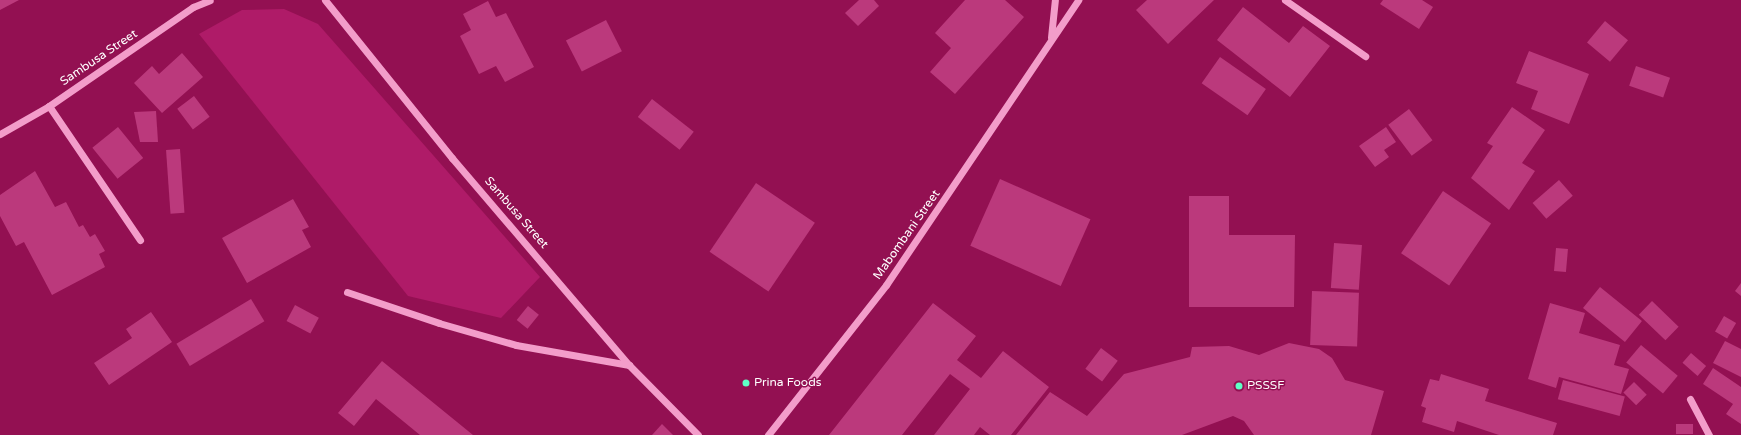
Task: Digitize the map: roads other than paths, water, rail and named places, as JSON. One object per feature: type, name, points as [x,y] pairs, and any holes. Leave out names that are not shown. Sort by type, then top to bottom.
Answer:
[{"type":"street","name":"Sambusa Street","points":[[0,134],[49,106],[193,7],[210,0]]},
{"type":"street","name":"Sambusa Street","points":[[327,0],[452,158],[629,365],[698,435]]},
{"type":"street","name":"Mabombani Street","points":[[1051,39],[1055,0]]},
{"type":"street","name":"Mabombani Street","points":[[768,435],[886,285],[1078,0]]},
{"type":"street","points":[[1285,0],[1365,56]]},
{"type":"street","points":[[49,106],[140,240]]},
{"type":"street","points":[[347,292],[438,323],[516,345],[629,365]]},
{"type":"street","points":[[1690,399],[1709,435]]},
{"type":"place","name":"Prina Foods","points":[[746,383]]},
{"type":"place","name":"PSSSF","points":[[1239,386]]}]
